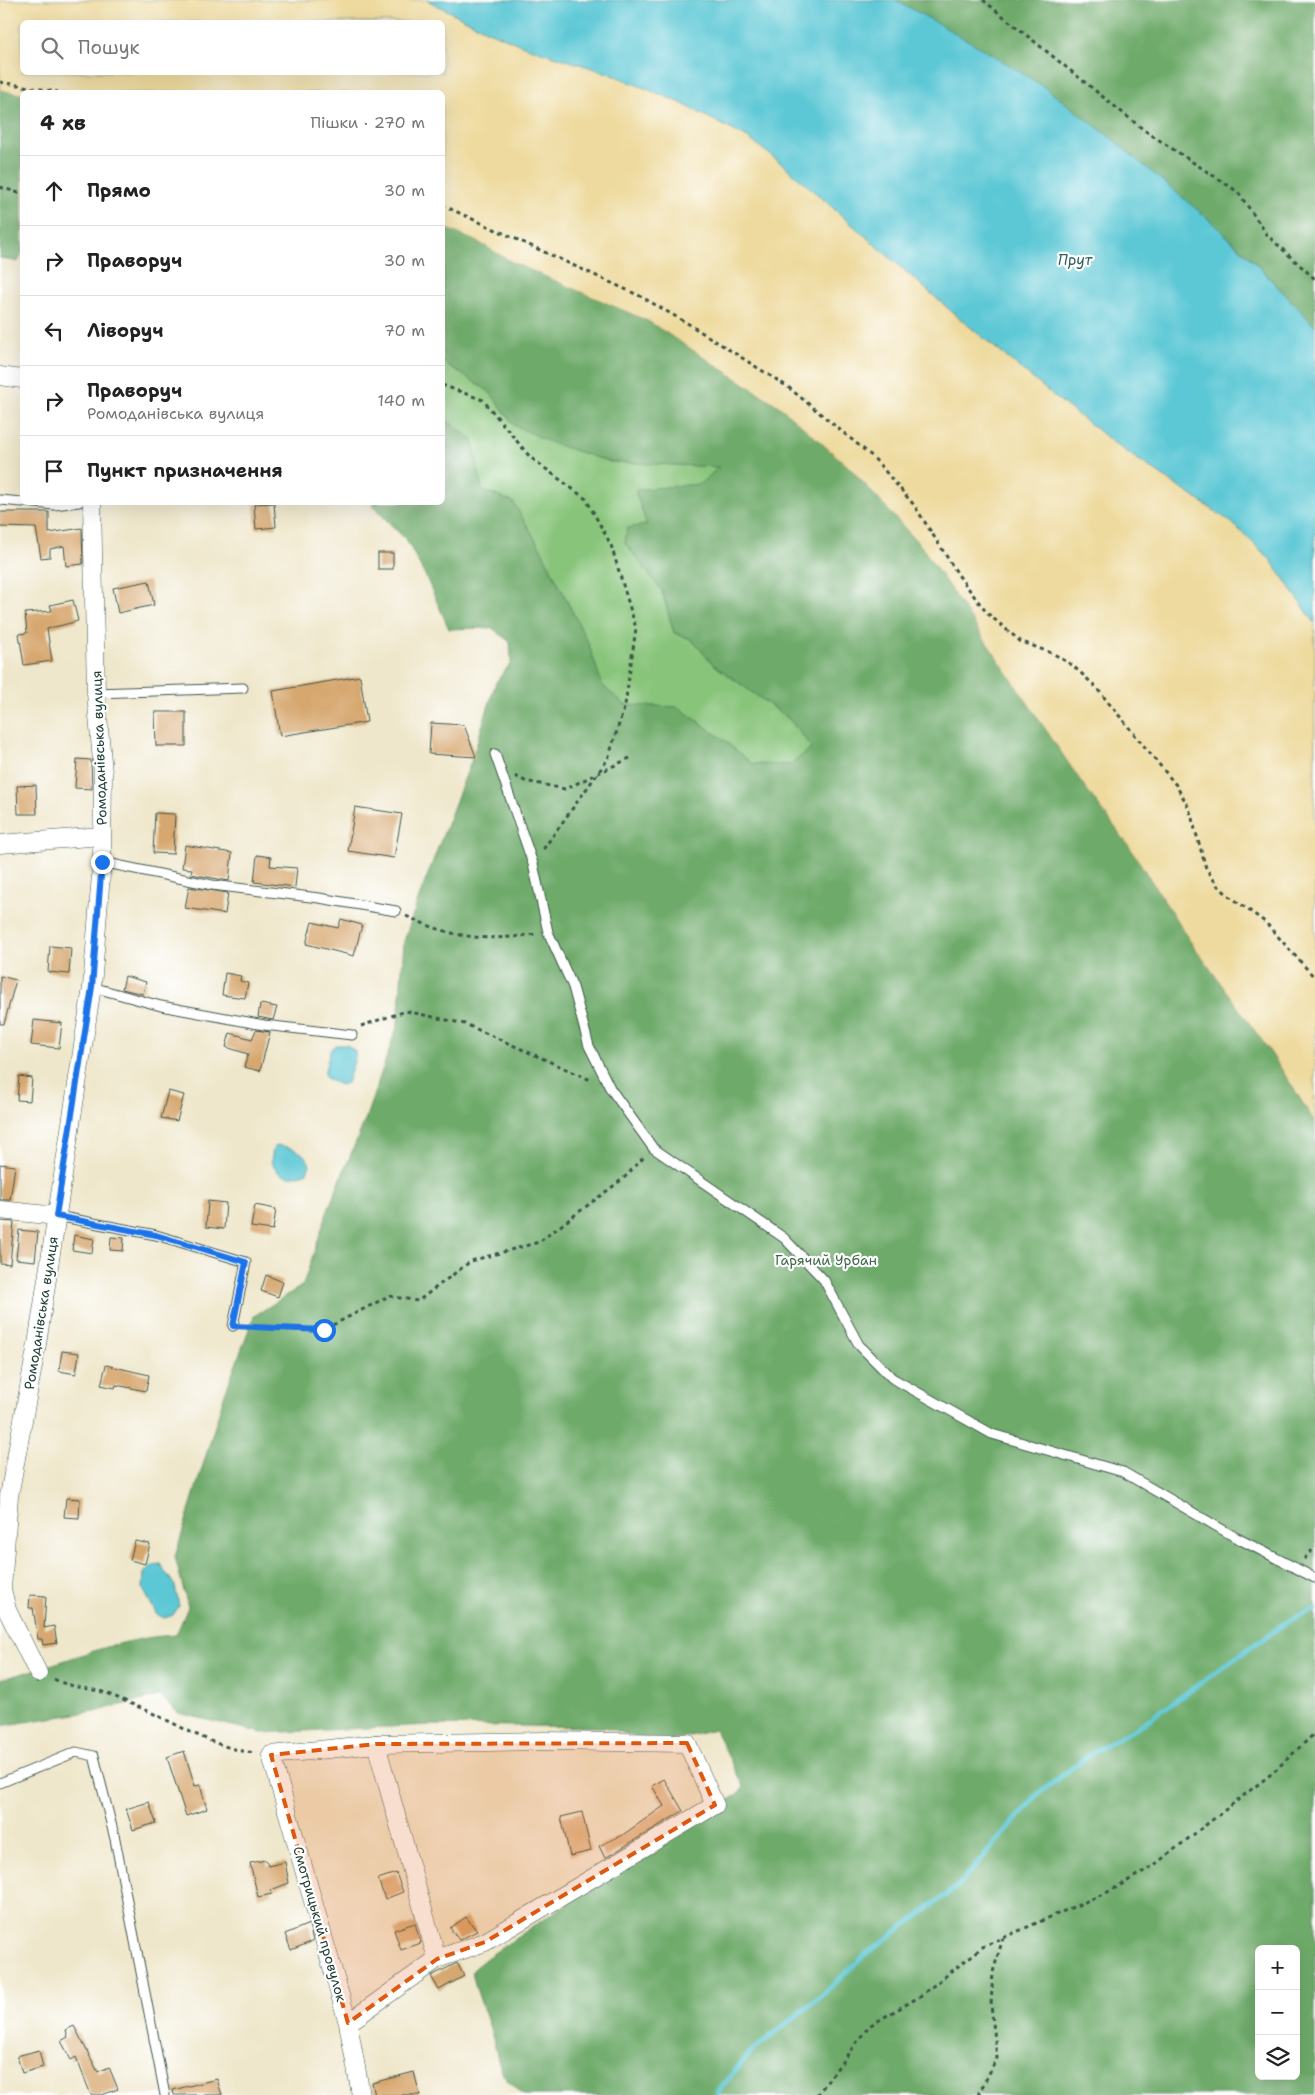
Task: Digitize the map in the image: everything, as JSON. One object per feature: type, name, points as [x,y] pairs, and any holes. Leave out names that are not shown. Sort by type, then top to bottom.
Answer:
[{"type":"street","points":[[0,376],[20,379]]},
{"type":"street","name":"Ромоданівська вулиця","points":[[1,1589],[5,1496],[37,1344],[92,987],[102,862],[103,773],[96,693],[92,505]]},
{"type":"street","points":[[0,844],[102,836]]},
{"type":"street","points":[[0,1210],[56,1216]]},
{"type":"street","points":[[1,1589],[7,1610],[38,1673]]},
{"type":"street","points":[[271,1755],[376,1744],[545,1741],[687,1742],[715,1805],[485,1942],[438,1958],[348,2023]]},
{"type":"street","points":[[376,1744],[438,1958]]},
{"type":"street","name":"Смотрицький провулок","points":[[271,1755],[348,2023],[361,2095]]},
{"type":"lane","points":[[0,500],[20,502]]},
{"type":"lane","points":[[96,693],[243,688]]},
{"type":"lane","points":[[495,754],[533,864],[548,932],[573,987],[589,1046],[610,1088],[653,1148],[784,1238],[824,1280],[859,1345],[892,1378],[992,1434],[1123,1472],[1235,1537],[1315,1578]]},
{"type":"lane","points":[[102,862],[212,885],[319,898],[396,911]]},
{"type":"lane","points":[[92,987],[170,1008],[264,1025],[352,1035]]},
{"type":"lane","points":[[56,1216],[156,1235],[246,1262],[233,1326]]},
{"type":"lane","points":[[0,1783],[76,1752],[94,1756],[115,1840],[165,2095]]},
{"type":"path","points":[[983,0],[1144,130],[1238,192],[1268,236],[1315,279]]},
{"type":"path","points":[[0,82],[46,90]]},
{"type":"path","points":[[0,187],[20,193]]},
{"type":"path","points":[[445,206],[640,296],[687,323],[788,387],[873,456],[914,506],[959,576],[987,613],[1020,641],[1054,654],[1072,666],[1094,685],[1176,785],[1189,808],[1206,868],[1217,885],[1266,922],[1315,978]]},
{"type":"path","points":[[445,386],[483,400],[530,458],[586,499],[611,545],[636,628],[625,705],[608,759],[533,864]]},
{"type":"path","points":[[500,766],[525,781],[565,789],[632,757]]},
{"type":"path","points":[[396,911],[433,928],[462,936],[500,939],[548,932]]},
{"type":"path","points":[[352,1035],[362,1025],[406,1011],[465,1024],[610,1088]]},
{"type":"path","points":[[233,1326],[324,1330],[389,1296],[418,1300],[471,1262],[539,1242],[624,1178],[653,1148]]},
{"type":"path","points":[[38,1673],[70,1687],[96,1690],[136,1706],[218,1744],[240,1751],[271,1755]]},
{"type":"path","points":[[817,2095],[870,2026],[919,1997],[984,1946],[1110,1891],[1153,1866],[1270,1775],[1315,1733]]},
{"type":"path","points":[[978,2095],[997,2058],[991,2005],[992,1972],[1003,1938]]},
{"type":"highlighted area","points":[[687,1743],[715,1805],[485,1942],[437,1959],[348,2023],[271,1755],[376,1744]]},
{"type":"green space","points":[[896,0],[1315,0],[1315,326],[1251,258],[1206,217],[1106,134],[1044,87],[983,49]]},
{"type":"green space","points":[[0,90],[20,94],[20,257],[18,262],[0,258]]},
{"type":"green space","name":"Гарячий Урбан","points":[[445,228],[480,243],[512,262],[648,321],[779,406],[849,467],[922,547],[1082,783],[1129,846],[1188,938],[1271,1053],[1315,1122],[1315,2095],[523,2095],[508,2081],[498,2061],[472,1971],[485,1959],[556,1911],[725,1804],[744,1788],[715,1730],[656,1744],[605,1727],[429,1725],[262,1733],[178,1713],[160,1696],[95,1711],[0,1726],[0,1679],[109,1646],[153,1637],[176,1635],[188,1607],[175,1557],[224,1396],[254,1316],[303,1285],[329,1207],[365,1120],[398,1024],[404,941],[472,759],[496,682],[511,663],[510,642],[492,628],[449,629],[425,575],[407,541],[373,505],[445,505],[445,419],[473,440],[482,490],[513,502],[540,547],[589,645],[602,685],[625,705],[678,707],[724,740],[752,764],[790,765],[812,748],[789,719],[713,664],[691,639],[674,633],[662,591],[625,543],[627,528],[647,525],[635,490],[700,484],[719,467],[610,462],[549,442],[514,425],[490,392],[445,363]]},
{"type":"green space","points":[[445,363],[490,392],[514,425],[610,462],[720,467],[700,484],[635,490],[647,525],[625,543],[662,591],[674,633],[691,639],[713,664],[789,719],[812,748],[791,765],[752,764],[724,740],[678,707],[625,705],[602,685],[589,645],[540,547],[513,502],[482,490],[473,440],[445,419]]},
{"type":"sand","points":[[0,0],[427,0],[484,29],[526,47],[608,73],[679,102],[748,138],[785,166],[958,317],[1055,397],[1118,446],[1231,522],[1270,559],[1315,623],[1315,1122],[1271,1053],[1188,938],[1129,846],[1082,783],[922,547],[849,467],[779,406],[648,321],[512,262],[480,243],[445,228],[445,90],[20,90],[20,94],[0,90]]},
{"type":"water","name":"Прут","points":[[427,0],[896,0],[983,49],[1044,87],[1106,134],[1206,217],[1251,259],[1315,326],[1315,623],[1270,559],[1231,522],[1118,446],[1055,397],[958,317],[785,166],[748,138],[679,102],[608,73],[526,47],[484,29]]},
{"type":"water","points":[[335,1045],[347,1045],[355,1051],[355,1058],[347,1083],[340,1085],[327,1079],[324,1074],[330,1051]]},
{"type":"water","points":[[277,1145],[297,1150],[305,1156],[310,1165],[307,1172],[295,1176],[281,1174],[271,1161],[273,1149]]},
{"type":"water","points":[[160,1564],[175,1586],[179,1606],[173,1615],[165,1618],[157,1615],[143,1589],[144,1573],[153,1565]]},
{"type":"building","points":[[254,505],[274,505],[276,527],[256,529]]},
{"type":"building","points":[[0,512],[49,512],[49,533],[82,528],[83,564],[66,566],[64,546],[50,549],[50,557],[41,558],[36,528],[0,527]]},
{"type":"building","points":[[378,553],[393,553],[393,569],[378,569]]},
{"type":"building","points":[[149,581],[154,605],[118,613],[113,588]]},
{"type":"building","points":[[73,600],[78,621],[47,629],[52,661],[24,665],[19,634],[27,633],[25,613],[52,611],[50,605]]},
{"type":"building","points":[[360,676],[367,722],[280,736],[273,691]]},
{"type":"building","points":[[155,712],[186,712],[186,746],[156,746]]},
{"type":"building","points":[[431,723],[464,725],[476,757],[429,754]]},
{"type":"building","points":[[77,759],[91,760],[92,789],[75,788]]},
{"type":"building","points":[[36,785],[37,814],[18,814],[17,786]]},
{"type":"building","points":[[355,807],[402,814],[394,858],[348,851]]},
{"type":"building","points":[[155,813],[175,814],[173,854],[153,853]]},
{"type":"building","points":[[185,845],[232,853],[229,881],[191,874],[192,869],[182,868]]},
{"type":"building","points":[[257,855],[271,857],[270,866],[297,868],[295,887],[254,882]]},
{"type":"building","points":[[189,887],[228,893],[225,914],[185,908]]},
{"type":"building","points":[[341,919],[362,925],[354,956],[306,944],[312,922],[338,928]]},
{"type":"building","points":[[50,946],[71,948],[69,974],[48,972]]},
{"type":"building","points":[[225,973],[241,976],[240,981],[248,983],[245,998],[222,995]]},
{"type":"building","points":[[0,976],[16,980],[4,1024],[0,1024]]},
{"type":"building","points":[[125,976],[146,982],[143,994],[122,989]]},
{"type":"building","points":[[260,1004],[277,1007],[273,1020],[258,1017]]},
{"type":"building","points":[[34,1020],[62,1023],[59,1048],[31,1045]]},
{"type":"building","points":[[256,1030],[270,1032],[260,1071],[244,1067],[248,1054],[226,1047],[230,1033],[252,1039]]},
{"type":"building","points":[[19,1076],[32,1078],[30,1101],[17,1100]]},
{"type":"building","points":[[168,1091],[184,1095],[177,1121],[161,1118]]},
{"type":"building","points":[[0,1164],[15,1166],[10,1200],[0,1200]]},
{"type":"building","points":[[208,1201],[226,1203],[224,1229],[206,1227]]},
{"type":"building","points":[[255,1205],[276,1209],[273,1230],[251,1227]]},
{"type":"building","points":[[0,1221],[14,1222],[10,1264],[0,1263]]},
{"type":"building","points":[[19,1230],[38,1232],[35,1261],[16,1259]]},
{"type":"building","points":[[74,1235],[94,1239],[92,1253],[72,1250]]},
{"type":"building","points":[[111,1237],[124,1238],[123,1251],[110,1250]]},
{"type":"building","points":[[266,1275],[283,1282],[278,1297],[261,1291]]},
{"type":"building","points":[[62,1351],[79,1353],[76,1374],[59,1371]]},
{"type":"building","points":[[106,1365],[149,1375],[146,1391],[116,1385],[115,1388],[101,1385]]},
{"type":"building","points":[[66,1498],[80,1499],[79,1518],[64,1517]]},
{"type":"building","points":[[135,1541],[150,1544],[145,1564],[130,1560]]},
{"type":"building","points":[[30,1595],[46,1596],[44,1628],[54,1626],[57,1643],[43,1645],[42,1639],[38,1639],[33,1608],[29,1608]]},
{"type":"building","points":[[184,1751],[195,1786],[200,1785],[207,1809],[186,1816],[167,1757]]},
{"type":"building","points":[[664,1779],[683,1811],[605,1858],[599,1846],[624,1834],[664,1806],[652,1786]]},
{"type":"building","points":[[149,1802],[156,1823],[133,1830],[126,1809]]},
{"type":"building","points":[[582,1812],[591,1851],[570,1856],[561,1817]]},
{"type":"building","points":[[266,1860],[268,1866],[285,1862],[289,1883],[271,1890],[272,1894],[258,1897],[250,1863]]},
{"type":"building","points":[[396,1873],[403,1892],[385,1899],[378,1879]]},
{"type":"building","points":[[466,1917],[477,1931],[459,1940],[450,1928]]},
{"type":"building","points":[[415,1923],[421,1943],[401,1950],[394,1930]]},
{"type":"building","points":[[309,1924],[313,1941],[291,1950],[285,1934]]},
{"type":"building","points":[[457,1963],[464,1976],[439,1990],[431,1976]]},
{"type":"building","points":[[74,2026],[98,2072],[109,2067],[118,2089],[102,2095],[91,2095],[76,2057],[71,2060],[61,2041],[68,2037],[66,2030]]},
{"type":"building","points":[[39,2050],[43,2067],[22,2073],[17,2056]]},
{"type":"building","points":[[414,2072],[420,2095],[375,2095],[372,2083]]},
{"type":"building","points":[[217,2079],[222,2095],[174,2095],[173,2090]]},
{"type":"waterway","points":[[717,2095],[722,2086],[752,2051],[821,1996],[866,1954],[957,1887],[1038,1794],[1093,1752],[1137,1728],[1288,1621],[1315,1609]]},
{"type":"route","points":[[102,862],[92,987],[56,1216],[156,1235],[246,1262],[241,1296],[233,1326],[324,1330]]}]
